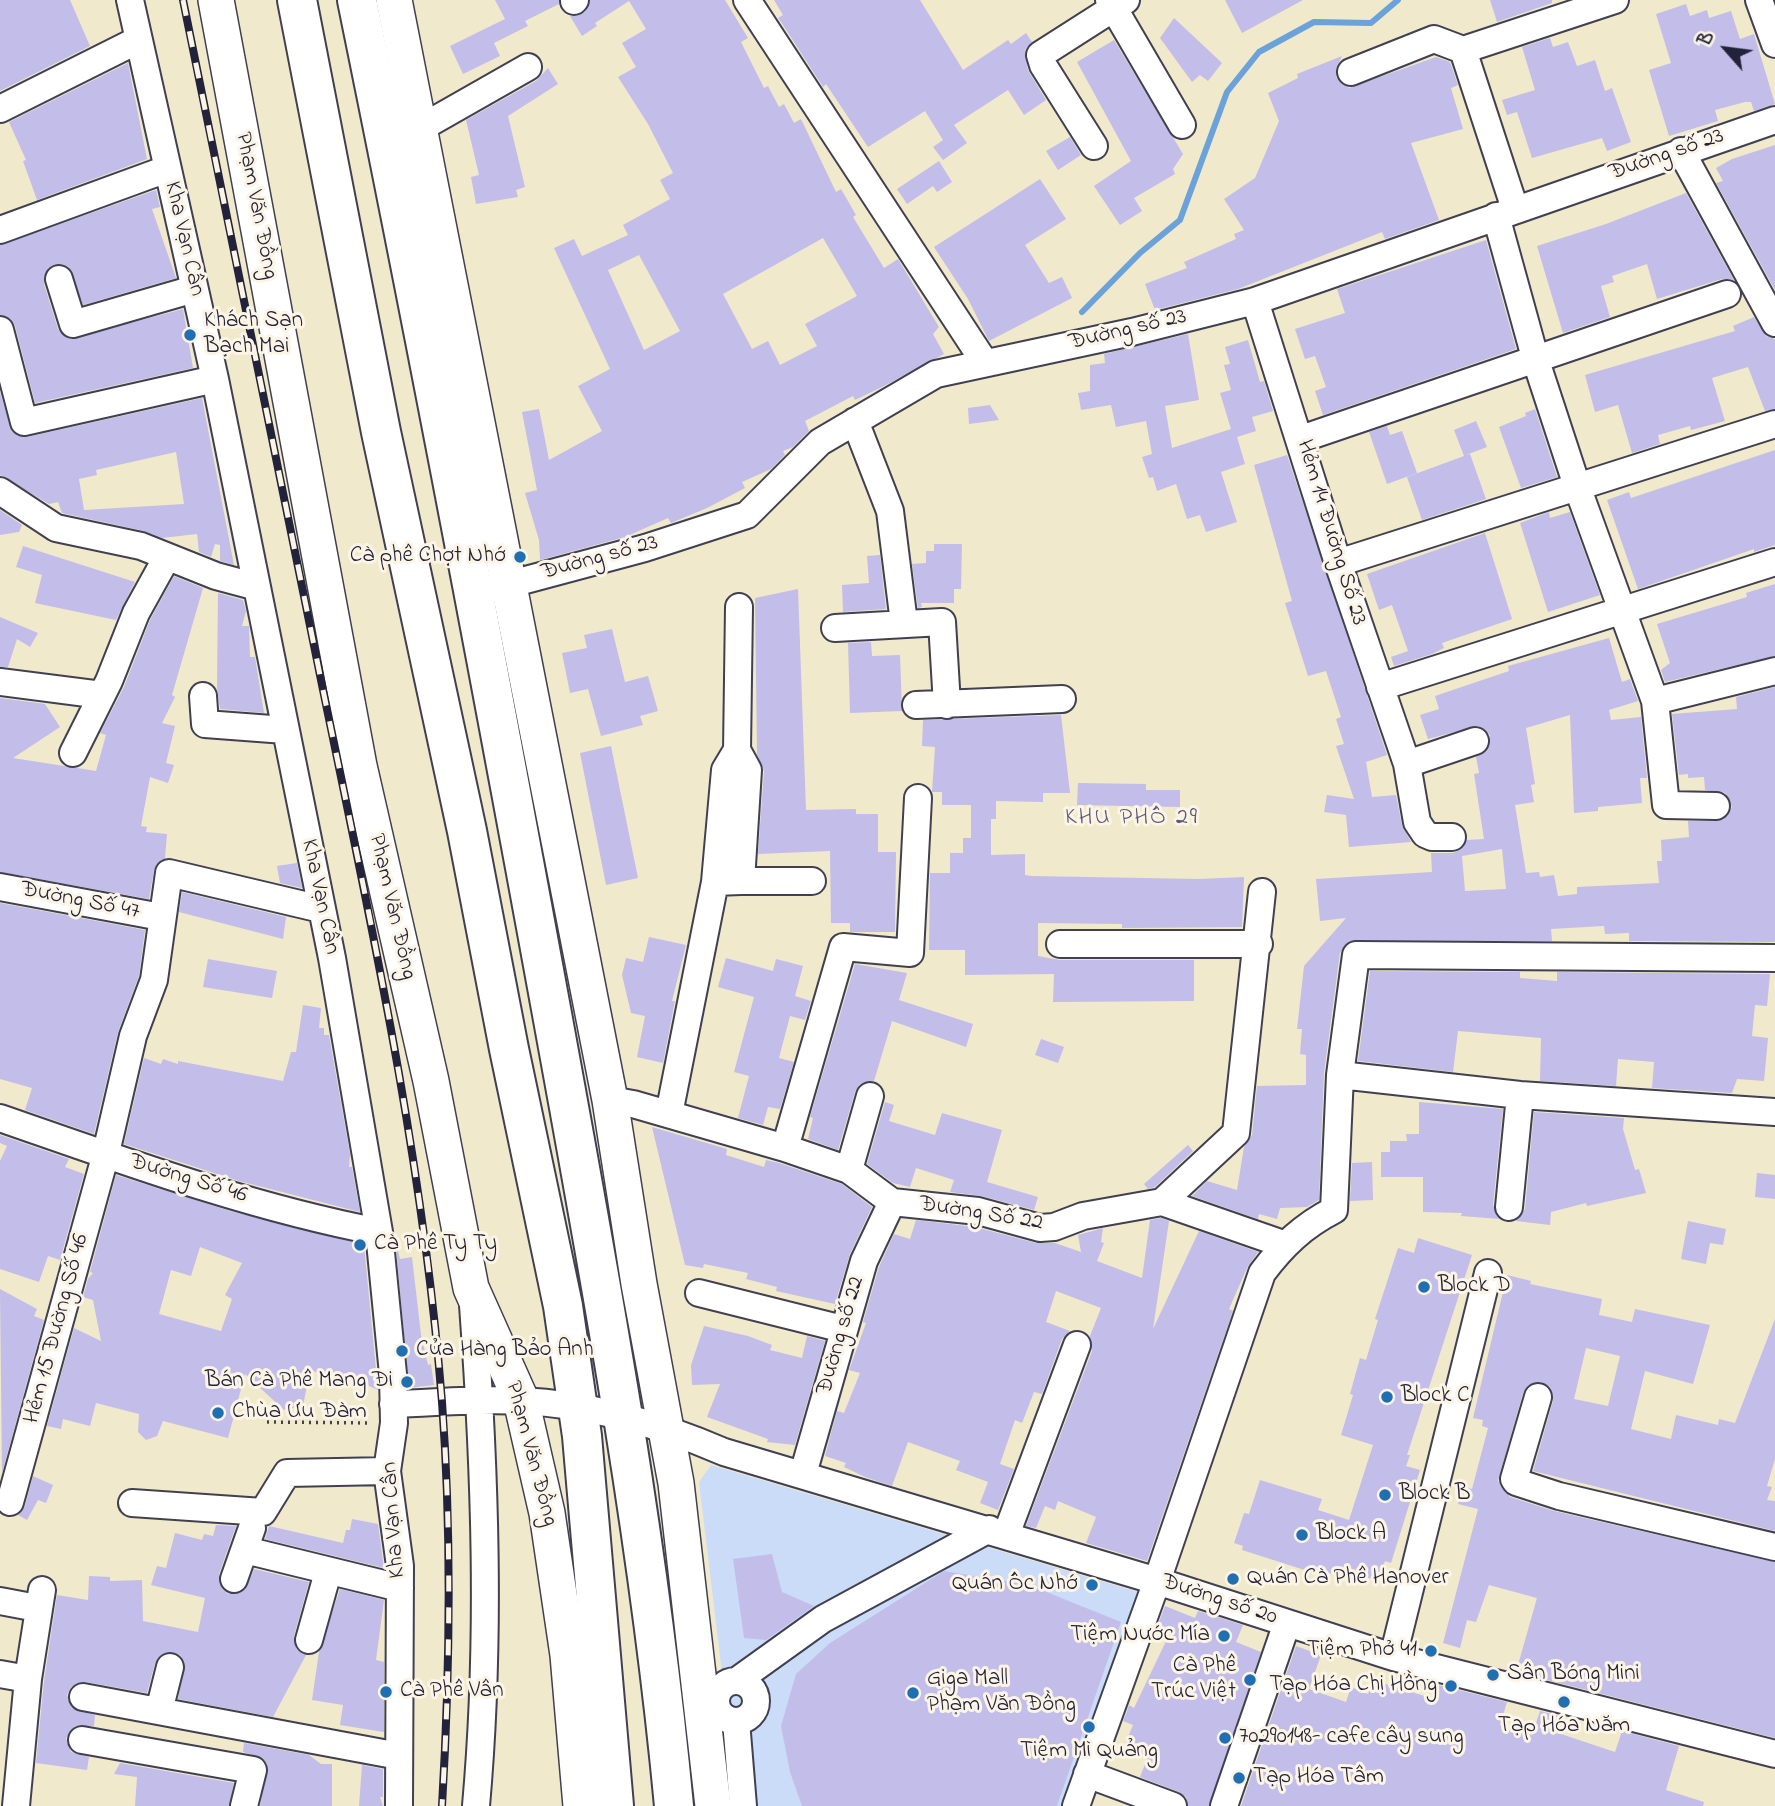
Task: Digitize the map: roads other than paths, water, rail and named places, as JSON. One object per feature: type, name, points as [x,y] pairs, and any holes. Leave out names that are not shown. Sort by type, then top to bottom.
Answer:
[{"type":"highway","name":"Phạm Văn Đồng","points":[[296,0],[381,432],[467,831],[509,1049],[564,1306],[578,1406],[614,1806]]},
{"type":"highway","points":[[357,0],[494,588],[625,1417],[666,1715],[674,1806]]},
{"type":"main road","name":"Phạm Văn Đồng","points":[[216,0],[359,766],[431,1081],[471,1288],[520,1400],[555,1556],[581,1806]]},
{"type":"main road","points":[[394,0],[419,129],[494,588],[553,820],[610,1100],[639,1283],[719,1712],[713,1806]]},
{"type":"main road","points":[[666,1715],[719,1712]]},
{"type":"street","name":"Kha Vạn Cân","points":[[130,0],[215,379],[321,909],[379,1232],[393,1374],[393,1413],[387,1471],[400,1566],[399,1806]]},
{"type":"street","points":[[747,0],[985,363]]},
{"type":"street","points":[[1759,0],[1775,44]]},
{"type":"street","points":[[1094,146],[1040,58],[1041,53],[1116,2],[1182,125]]},
{"type":"street","points":[[1351,72],[1434,39],[1463,50],[1602,2]]},
{"type":"street","points":[[0,109],[138,40]]},
{"type":"street","points":[[1463,50],[1505,213],[1536,360],[1578,489],[1654,701],[1666,805],[1716,806]]},
{"type":"street","points":[[419,129],[528,67]]},
{"type":"street","name":"Đường số 23","points":[[494,588],[645,548],[747,515],[820,442],[936,374],[1132,332],[1255,300],[1775,120]]},
{"type":"street","points":[[1681,151],[1775,323]]},
{"type":"street","points":[[0,230],[167,169]]},
{"type":"street","points":[[59,279],[73,324],[194,289]]},
{"type":"street","points":[[1301,439],[1727,294]]},
{"type":"street","name":"Hẻm 14 Đường Số 23","points":[[1255,300],[1338,563],[1407,764],[1417,822],[1425,834],[1432,837],[1452,837]]},
{"type":"street","points":[[0,330],[24,422],[215,379]]},
{"type":"street","points":[[855,421],[890,511],[904,622]]},
{"type":"street","points":[[1338,563],[1578,489],[1775,424]]},
{"type":"street","points":[[0,492],[56,528],[141,546],[216,576],[257,587]]},
{"type":"street","points":[[73,753],[102,695],[136,613],[167,557]]},
{"type":"street","points":[[1380,687],[1775,562]]},
{"type":"street","points":[[669,1114],[728,881],[725,771],[737,750],[739,607]]},
{"type":"street","points":[[835,628],[904,622],[942,622],[947,705]]},
{"type":"street","points":[[1654,701],[1775,671]]},
{"type":"street","points":[[0,682],[102,695]]},
{"type":"street","points":[[203,696],[205,724],[285,730]]},
{"type":"street","points":[[916,705],[1062,699]]},
{"type":"street","points":[[1407,764],[1475,741]]},
{"type":"street","points":[[785,1148],[843,947],[910,953],[918,798]]},
{"type":"street","name":"Hẻm 15 Đường Số 46","points":[[10,1502],[105,1157],[133,1036],[154,980],[169,873],[321,909]]},
{"type":"street","points":[[728,881],[812,881]]},
{"type":"street","name":"Đường Số 47","points":[[0,887],[161,918]]},
{"type":"street","points":[[1262,892],[1259,944],[1236,1133],[1162,1202],[1283,1244]]},
{"type":"street","points":[[1060,944],[1259,944]]},
{"type":"street","points":[[1076,1806],[1157,1581],[1262,1273],[1283,1244],[1309,1223],[1334,1210],[1340,1075],[1356,955],[1775,958]]},
{"type":"street","points":[[1340,1075],[1520,1096],[1775,1112]]},
{"type":"street","points":[[849,1170],[870,1096]]},
{"type":"street","points":[[1509,1207],[1520,1096]]},
{"type":"street","name":"Đường Số 22","points":[[610,1100],[669,1114],[849,1170],[891,1202],[978,1211],[1040,1228],[1054,1227],[1083,1216],[1162,1202]]},
{"type":"street","name":"Đường Số 46","points":[[0,1118],[105,1157],[307,1218],[379,1232]]},
{"type":"street","name":"Đường số 22","points":[[803,1474],[864,1261],[891,1202]]},
{"type":"street","points":[[1393,1657],[1488,1273]]},
{"type":"street","points":[[471,1288],[480,1402],[486,1584],[482,1740],[476,1806]]},
{"type":"street","points":[[699,1293],[843,1329]]},
{"type":"street","points":[[743,1806],[719,1712],[753,1712],[756,1699],[751,1686],[738,1681],[823,1619],[997,1532],[1077,1345]]},
{"type":"street","points":[[1538,1397],[1514,1479],[1516,1482],[1559,1496],[1775,1547]]},
{"type":"street","name":"Đường số 20","points":[[480,1402],[520,1400],[578,1406],[625,1417],[668,1429],[724,1452],[1157,1581],[1393,1657],[1775,1754]]},
{"type":"street","points":[[393,1413],[480,1402]]},
{"type":"street","points":[[132,1503],[263,1512],[287,1473],[387,1471]]},
{"type":"street","points":[[233,1579],[249,1539],[328,1572],[400,1588]]},
{"type":"street","points":[[310,1640],[328,1572]]},
{"type":"street","points":[[0,1601],[40,1599],[11,1790]]},
{"type":"street","points":[[1224,1806],[1287,1623]]},
{"type":"street","points":[[159,1711],[170,1667]]},
{"type":"street","points":[[0,1674],[28,1679]]},
{"type":"street","points":[[83,1697],[399,1756]]},
{"type":"street","points":[[82,1740],[253,1770],[244,1806]]},
{"type":"street","points":[[1087,1774],[1173,1806]]},
{"type":"waterway","points":[[1082,312],[1140,253],[1180,220],[1227,92],[1259,52],[1314,22],[1371,23],[1398,0]]},
{"type":"railway","points":[[183,0],[376,952],[409,1131],[422,1221],[442,1402],[449,1553],[447,1705],[442,1806]]},
{"type":"place","name":"Khách Sạn Bạch Mai","points":[[190,335]]},
{"type":"place","name":"Cà phê Chợt Nhớ","points":[[520,557]]},
{"type":"place","name":"Cà Phê Ty Ty","points":[[360,1245]]},
{"type":"place","name":"Block D","points":[[1424,1287]]},
{"type":"place","name":"Cửa Hàng Bảo Anh","points":[[402,1351]]},
{"type":"place","name":"Bán Cà Phê Mang Đi","points":[[407,1382]]},
{"type":"place","name":"Block C","points":[[1387,1397]]},
{"type":"place","name":"Chùa Ưu Đàm","points":[[218,1413]]},
{"type":"place","name":"Block B","points":[[1385,1495]]},
{"type":"place","name":"Block A","points":[[1302,1535]]},
{"type":"place","name":"Quán Cà Phê Hanover","points":[[1233,1579]]},
{"type":"place","name":"Quán Ốc Nhớ","points":[[1092,1585]]},
{"type":"place","name":"Tiệm Nước Mía","points":[[1224,1636]]},
{"type":"place","name":"Tiệm Phở 41","points":[[1431,1651]]},
{"type":"place","name":"Sân Bóng Mini","points":[[1493,1675]]},
{"type":"place","name":"Cà Phê Trúc Việt","points":[[1250,1680]]},
{"type":"place","name":"Tạp Hóa Chị Hồng","points":[[1451,1686]]},
{"type":"place","name":"Cà Phê Vân","points":[[386,1692]]},
{"type":"place","name":"Giga Mall Phạm Văn Đồng","points":[[913,1693]]},
{"type":"place","name":"Tạp Hóa Năm","points":[[1564,1702]]},
{"type":"place","name":"Tiệm Mì Quảng","points":[[1089,1727]]},
{"type":"place","name":"70290148- cafe cây sung","points":[[1225,1738]]},
{"type":"place","name":"Tạp Hóa Tâm","points":[[1239,1778]]},
{"type":"district","name":"KHU PHỐ 29","points":[[1132,819]]}]
